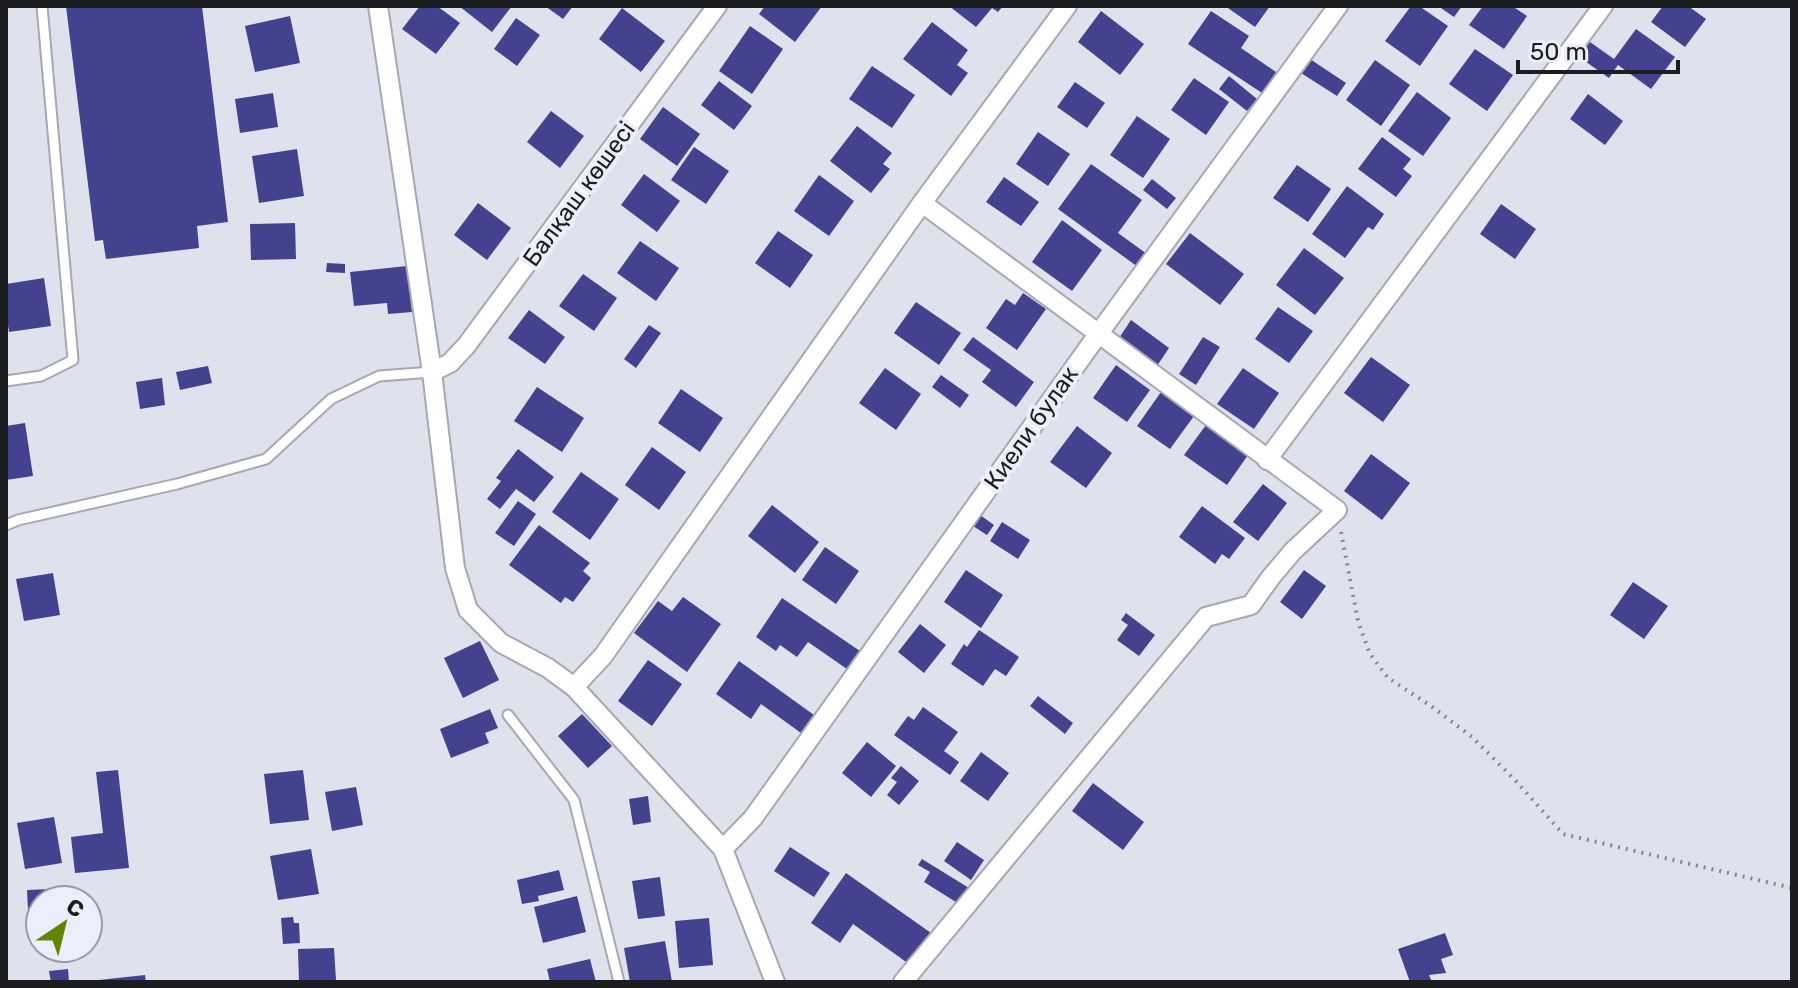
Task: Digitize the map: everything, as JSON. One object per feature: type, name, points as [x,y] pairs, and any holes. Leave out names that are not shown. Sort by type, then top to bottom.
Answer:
[{"type":"street","points":[[378,6],[432,372],[455,568],[468,610],[501,643],[548,668],[574,687],[723,849],[775,982]]},
{"type":"street","name":"Балқаш көшесі","points":[[432,372],[450,363],[466,346],[717,6]]},
{"type":"street","points":[[574,687],[603,656],[922,203],[1067,6]]},
{"type":"street","name":"Киели булак","points":[[723,849],[753,818],[1099,333],[1338,6]]},
{"type":"street","points":[[1267,460],[1603,6]]},
{"type":"street","points":[[903,982],[1206,617],[1251,605],[1293,551],[1337,510],[922,203]]},
{"type":"lane","points":[[6,381],[41,376],[73,360],[42,6]]},
{"type":"lane","points":[[6,525],[266,459],[331,399],[379,376],[432,372]]},
{"type":"lane","points":[[508,715],[574,800],[619,982]]},
{"type":"path","points":[[1337,510],[1358,621],[1370,654],[1388,678],[1472,737],[1563,834],[1792,888]]},
{"type":"building","points":[[66,6],[202,6],[228,222],[197,226],[199,248],[106,259],[103,240],[95,241]]},
{"type":"building","points":[[420,6],[437,6],[460,23],[436,54],[402,29]]},
{"type":"building","points":[[459,6],[512,6],[492,32]]},
{"type":"building","points":[[545,6],[573,6],[563,19]]},
{"type":"building","points":[[765,6],[822,6],[795,42],[759,14]]},
{"type":"building","points":[[949,6],[1003,6],[998,12],[992,8],[976,27]]},
{"type":"building","points":[[1225,6],[1270,6],[1255,27]]},
{"type":"building","points":[[1411,6],[1419,6],[1448,26],[1420,66],[1385,41]]},
{"type":"building","points":[[1438,6],[1462,6],[1454,17]]},
{"type":"building","points":[[1483,6],[1512,6],[1527,16],[1504,49],[1469,25]]},
{"type":"building","points":[[1663,6],[1688,6],[1706,19],[1685,47],[1651,22]]},
{"type":"building","points":[[622,8],[665,41],[641,72],[599,39]]},
{"type":"building","points":[[1101,11],[1144,44],[1120,75],[1078,42]]},
{"type":"building","points":[[1211,11],[1249,36],[1241,48],[1276,72],[1262,93],[1188,44]]},
{"type":"building","points":[[290,16],[300,63],[255,72],[245,26]]},
{"type":"building","points":[[516,18],[540,35],[517,66],[494,49]]},
{"type":"building","points":[[932,22],[968,50],[957,65],[968,73],[951,96],[903,59]]},
{"type":"building","points":[[750,26],[783,49],[752,94],[719,71]]},
{"type":"building","points":[[1636,29],[1675,57],[1651,89],[1618,65],[1609,78],[1579,57],[1590,42],[1614,59]]},
{"type":"building","points":[[1475,49],[1513,75],[1487,111],[1449,84]]},
{"type":"building","points":[[1310,59],[1346,83],[1337,96],[1301,73]]},
{"type":"building","points":[[1375,60],[1410,85],[1381,126],[1346,100]]},
{"type":"building","points":[[872,66],[915,95],[892,128],[849,99]]},
{"type":"building","points":[[1229,76],[1257,99],[1247,111],[1219,89]]},
{"type":"building","points":[[1194,78],[1229,102],[1206,135],[1171,110]]},
{"type":"building","points":[[719,81],[752,106],[734,130],[701,105]]},
{"type":"building","points":[[1075,82],[1105,103],[1087,128],[1057,107]]},
{"type":"building","points":[[1417,92],[1451,118],[1423,156],[1388,131]]},
{"type":"building","points":[[273,93],[278,127],[240,133],[235,99]]},
{"type":"building","points":[[1588,94],[1623,121],[1605,145],[1570,119]]},
{"type":"building","points":[[663,107],[700,134],[677,166],[640,139]]},
{"type":"building","points":[[551,111],[584,136],[560,168],[527,142]]},
{"type":"building","points":[[1137,116],[1170,139],[1143,178],[1110,155]]},
{"type":"building","points":[[857,126],[892,153],[883,164],[890,169],[871,193],[830,161]]},
{"type":"building","points":[[1038,132],[1070,154],[1048,186],[1016,164]]},
{"type":"building","points":[[1382,137],[1411,159],[1403,169],[1412,176],[1396,197],[1358,169]]},
{"type":"building","points":[[694,147],[729,171],[706,204],[671,180]]},
{"type":"building","points":[[297,149],[304,196],[259,203],[252,156]]},
{"type":"building","points":[[1091,164],[1142,200],[1118,233],[1147,254],[1138,267],[1058,209]]},
{"type":"building","points":[[1297,165],[1331,189],[1308,222],[1273,198]]},
{"type":"building","points":[[644,174],[680,201],[657,232],[621,205]]},
{"type":"building","points":[[819,175],[854,201],[829,236],[794,211]]},
{"type":"building","points":[[1004,177],[1039,202],[1021,226],[986,202]]},
{"type":"building","points":[[1152,179],[1176,198],[1167,209],[1143,190]]},
{"type":"building","points":[[1347,186],[1384,214],[1373,230],[1368,227],[1345,258],[1312,234]]},
{"type":"building","points":[[478,203],[511,228],[487,260],[454,235]]},
{"type":"building","points":[[1501,204],[1536,229],[1515,259],[1480,234]]},
{"type":"building","points":[[1062,220],[1102,250],[1072,291],[1032,262]]},
{"type":"building","points":[[295,223],[296,259],[251,260],[250,224]]},
{"type":"building","points":[[778,231],[813,255],[790,288],[755,263]]},
{"type":"building","points":[[1190,233],[1244,274],[1220,305],[1166,264]]},
{"type":"building","points":[[640,241],[679,268],[656,301],[617,273]]},
{"type":"building","points":[[1304,248],[1344,278],[1315,315],[1276,285]]},
{"type":"building","points":[[327,263],[345,264],[345,273],[326,272]]},
{"type":"building","points":[[407,266],[412,312],[388,314],[387,303],[354,306],[350,272]]},
{"type":"building","points":[[583,274],[617,298],[594,331],[559,306]]},
{"type":"building","points":[[44,278],[51,326],[9,332],[6,284]]},
{"type":"building","points":[[1023,293],[1046,309],[1017,350],[986,328],[1006,299],[1015,305]]},
{"type":"building","points":[[916,302],[961,333],[939,365],[894,333]]},
{"type":"building","points":[[1278,307],[1313,331],[1289,363],[1255,339]]},
{"type":"building","points":[[529,310],[565,337],[545,364],[508,338]]},
{"type":"building","points":[[1131,320],[1169,348],[1155,369],[1117,341]]},
{"type":"building","points":[[649,325],[661,333],[636,368],[624,359]]},
{"type":"building","points":[[973,337],[1034,382],[1016,407],[982,382],[991,370],[963,350]]},
{"type":"building","points":[[1203,337],[1220,347],[1196,385],[1179,374]]},
{"type":"building","points":[[1371,357],[1410,385],[1383,422],[1344,393]]},
{"type":"building","points":[[1116,365],[1150,390],[1127,422],[1093,398]]},
{"type":"building","points":[[208,366],[212,383],[180,390],[176,372]]},
{"type":"building","points":[[885,368],[921,394],[896,430],[859,403]]},
{"type":"building","points":[[1243,368],[1279,393],[1254,429],[1217,404]]},
{"type":"building","points":[[941,375],[969,395],[960,408],[932,387]]},
{"type":"building","points":[[162,378],[165,405],[140,409],[136,382]]},
{"type":"building","points":[[537,387],[584,418],[562,452],[514,421]]},
{"type":"building","points":[[681,389],[723,418],[700,452],[658,423]]},
{"type":"building","points":[[1161,392],[1194,416],[1170,449],[1137,426]]},
{"type":"building","points":[[25,423],[33,476],[6,480],[6,426]]},
{"type":"building","points":[[1206,425],[1248,455],[1227,485],[1184,455]]},
{"type":"building","points":[[1077,426],[1112,453],[1086,488],[1050,462]]},
{"type":"building","points":[[652,447],[686,472],[659,510],[625,485]]},
{"type":"building","points":[[518,449],[554,477],[534,502],[516,489],[500,509],[487,499],[501,481],[496,478]]},
{"type":"building","points":[[1371,454],[1410,483],[1382,520],[1344,491]]},
{"type":"building","points":[[581,472],[619,499],[590,540],[552,512]]},
{"type":"building","points":[[1263,484],[1287,503],[1258,541],[1233,522]]},
{"type":"building","points":[[518,501],[536,514],[514,546],[495,533]]},
{"type":"building","points":[[772,505],[819,542],[795,573],[748,536]]},
{"type":"building","points":[[1202,506],[1245,538],[1229,559],[1222,554],[1215,564],[1179,537]]},
{"type":"building","points":[[980,515],[994,525],[987,535],[973,526]]},
{"type":"building","points":[[1002,522],[1030,540],[1018,559],[990,541]]},
{"type":"building","points":[[539,525],[590,563],[583,571],[591,578],[573,602],[565,597],[561,603],[509,565]]},
{"type":"building","points":[[825,547],[859,571],[836,604],[802,580]]},
{"type":"building","points":[[966,570],[1003,595],[981,628],[944,602]]},
{"type":"building","points":[[1304,570],[1326,586],[1302,619],[1280,602]]},
{"type":"building","points":[[53,573],[60,615],[24,621],[16,579]]},
{"type":"building","points":[[1633,582],[1668,606],[1644,639],[1610,615]]},
{"type":"building","points":[[683,597],[721,624],[687,672],[634,633],[658,601],[672,611]]},
{"type":"building","points":[[782,598],[860,651],[847,669],[808,642],[797,657],[780,645],[776,651],[756,637]]},
{"type":"building","points":[[1126,613],[1155,635],[1139,656],[1117,640],[1128,625],[1121,620]]},
{"type":"building","points":[[920,624],[946,645],[924,673],[898,652]]},
{"type":"building","points":[[979,630],[1019,657],[1006,676],[995,669],[983,686],[951,664],[964,644],[967,647]]},
{"type":"building","points":[[480,641],[499,680],[463,698],[444,658]]},
{"type":"building","points":[[648,660],[682,684],[652,726],[618,701]]},
{"type":"building","points":[[739,661],[814,715],[801,733],[761,704],[751,719],[716,694]]},
{"type":"building","points":[[1038,696],[1073,723],[1065,734],[1030,706]]},
{"type":"building","points":[[923,707],[958,732],[944,751],[959,762],[950,775],[894,735],[908,716],[914,720]]},
{"type":"building","points":[[490,709],[498,728],[485,733],[489,743],[451,758],[440,729]]},
{"type":"building","points":[[582,714],[612,746],[588,768],[558,736]]},
{"type":"building","points":[[867,742],[896,766],[871,797],[842,773]]},
{"type":"building","points":[[981,752],[1009,773],[988,801],[960,781]]},
{"type":"building","points":[[901,766],[919,781],[899,805],[887,795],[897,782],[891,778]]},
{"type":"building","points":[[118,770],[129,868],[75,873],[71,837],[103,833],[96,772]]},
{"type":"building","points":[[303,770],[309,820],[270,824],[264,774]]},
{"type":"building","points":[[1093,783],[1144,822],[1123,850],[1072,811]]},
{"type":"building","points":[[356,787],[363,825],[332,831],[325,792]]},
{"type":"building","points":[[648,796],[651,822],[633,825],[629,799]]},
{"type":"building","points":[[54,817],[62,863],[25,869],[17,823]]},
{"type":"building","points":[[957,842],[984,860],[971,880],[944,861]]},
{"type":"building","points":[[790,847],[830,873],[814,897],[774,871]]},
{"type":"building","points":[[311,849],[319,894],[278,900],[270,856]]},
{"type":"building","points":[[922,859],[969,888],[959,904],[924,882],[930,872],[918,865]]},
{"type":"building","points":[[559,870],[564,890],[538,896],[539,901],[522,904],[517,880]]},
{"type":"building","points":[[846,873],[931,933],[909,964],[853,924],[840,943],[811,923]]},
{"type":"building","points":[[660,877],[665,916],[638,919],[632,881]]},
{"type":"building","points":[[577,896],[586,932],[543,943],[534,907]]},
{"type":"building","points":[[293,917],[294,923],[299,923],[300,943],[283,944],[281,918]]},
{"type":"building","points":[[709,918],[713,965],[679,968],[675,921]]},
{"type":"building","points":[[1445,933],[1453,955],[1441,959],[1446,973],[1429,975],[1432,982],[1410,982],[1398,949]]},
{"type":"building","points":[[665,941],[672,982],[630,982],[624,948]]},
{"type":"building","points":[[334,948],[336,980],[299,982],[298,949]]},
{"type":"building","points":[[590,959],[596,982],[550,982],[547,969]]},
{"type":"building","points":[[68,969],[69,982],[51,982],[49,971]]},
{"type":"building","points":[[145,975],[146,982],[99,982],[99,980]]}]
